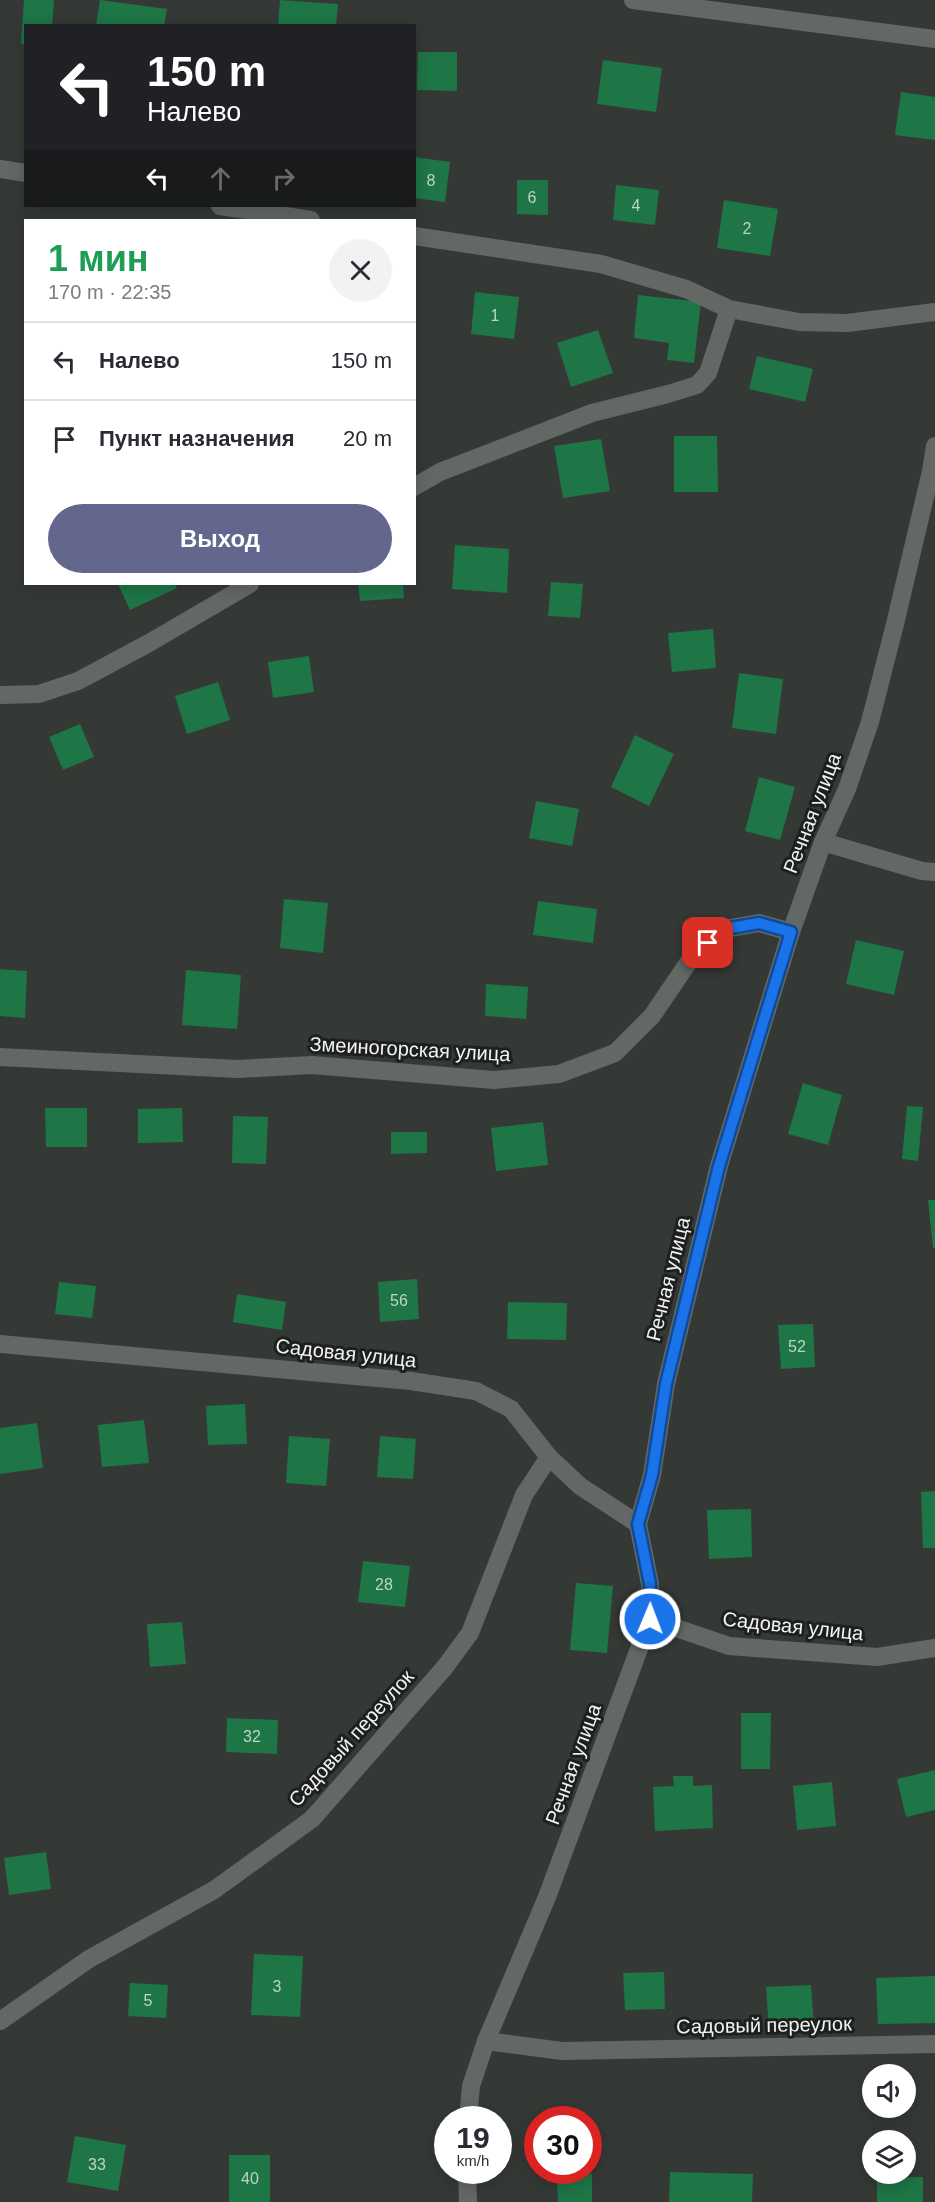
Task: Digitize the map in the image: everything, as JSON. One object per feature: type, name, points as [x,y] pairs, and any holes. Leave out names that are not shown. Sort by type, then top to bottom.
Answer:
[{"type":"street","points":[[633,0],[935,39]]},
{"type":"street","points":[[0,169],[24,173]]},
{"type":"street","points":[[226,207],[304,219]]},
{"type":"street","points":[[416,236],[601,264],[686,289],[729,309],[799,322],[847,323],[935,312]]},
{"type":"street","points":[[416,486],[440,472],[592,413],[697,385],[708,373],[729,309]]},
{"type":"street","name":"Речная улица","points":[[469,2106],[471,2086],[486,2041],[547,1897],[650,1619],[650,1584],[638,1524],[652,1475],[666,1384],[719,1166],[791,932],[823,842],[847,789],[870,722],[899,609],[935,446]]},
{"type":"street","points":[[0,695],[39,694],[78,681],[248,585]]},
{"type":"street","points":[[823,842],[922,871],[935,872]]},
{"type":"street","name":"Змеиногорская улица","points":[[0,1057],[238,1069],[312,1065],[494,1080],[559,1074],[615,1053],[652,1016],[692,957],[725,929],[759,923],[791,932]]},
{"type":"street","name":"Садовая улица","points":[[0,1344],[411,1381],[476,1391],[511,1409],[549,1457],[580,1486],[638,1524]]},
{"type":"street","name":"Садовый переулок","points":[[0,2021],[89,1959],[214,1890],[312,1820],[445,1667],[470,1633],[524,1496],[549,1457]]},
{"type":"street","name":"Садовая улица","points":[[650,1619],[729,1646],[877,1657],[935,1648]]},
{"type":"street","name":"Садовый переулок","points":[[486,2041],[562,2051],[935,2044]]},
{"type":"street","points":[[467,2184],[468,2202]]},
{"type":"building","points":[[24,0],[54,0],[52,24],[24,24],[24,45],[21,44]]},
{"type":"building","points":[[100,0],[167,9],[164,24],[96,24]]},
{"type":"building","points":[[280,0],[338,4],[336,24],[278,24]]},
{"type":"building","points":[[418,52],[457,52],[457,91],[417,90]]},
{"type":"building","points":[[603,60],[662,68],[656,112],[597,104]]},
{"type":"building","points":[[901,92],[935,97],[935,140],[895,135]]},
{"type":"building","points":[[416,157],[450,162],[445,202],[416,198]]},
{"type":"building","points":[[517,180],[548,180],[548,215],[517,214]]},
{"type":"building","points":[[616,185],[659,190],[655,225],[613,220]]},
{"type":"building","points":[[724,200],[778,209],[770,256],[717,248]]},
{"type":"building","points":[[475,292],[519,297],[514,339],[471,334]]},
{"type":"building","points":[[638,295],[701,302],[694,363],[667,360],[669,343],[634,338]]},
{"type":"building","points":[[598,330],[613,373],[571,387],[557,343]]},
{"type":"building","points":[[757,356],[813,369],[805,402],[749,389]]},
{"type":"building","points":[[674,436],[717,436],[718,492],[674,492]]},
{"type":"building","points":[[601,439],[610,491],[563,498],[554,446]]},
{"type":"building","points":[[455,545],[509,549],[507,593],[452,589]]},
{"type":"building","points":[[551,582],[583,584],[580,618],[548,616]]},
{"type":"building","points":[[118,585],[176,585],[177,588],[130,610]]},
{"type":"building","points":[[358,585],[403,585],[404,598],[360,601]]},
{"type":"building","points":[[713,629],[716,668],[672,672],[668,633]]},
{"type":"building","points":[[309,656],[314,692],[273,698],[268,662]]},
{"type":"building","points":[[739,673],[783,679],[776,734],[732,728]]},
{"type":"building","points":[[218,682],[230,720],[187,734],[175,696]]},
{"type":"building","points":[[80,724],[94,757],[63,770],[49,737]]},
{"type":"building","points":[[635,735],[674,754],[649,806],[611,787]]},
{"type":"building","points":[[759,777],[795,787],[780,840],[745,831]]},
{"type":"building","points":[[536,801],[579,809],[572,846],[529,838]]},
{"type":"building","points":[[284,899],[328,903],[323,953],[280,948]]},
{"type":"building","points":[[538,901],[597,909],[593,943],[533,935]]},
{"type":"building","points":[[856,940],[904,951],[894,995],[846,984]]},
{"type":"building","points":[[0,969],[27,971],[25,1018],[0,1016]]},
{"type":"building","points":[[186,970],[241,975],[237,1029],[182,1025]]},
{"type":"building","points":[[486,984],[528,987],[526,1019],[485,1016]]},
{"type":"building","points":[[803,1083],[842,1095],[828,1145],[788,1134]]},
{"type":"building","points":[[907,1106],[923,1107],[918,1161],[902,1159]]},
{"type":"building","points":[[45,1108],[87,1108],[87,1147],[46,1147]]},
{"type":"building","points":[[182,1108],[183,1142],[138,1143],[138,1109]]},
{"type":"building","points":[[233,1116],[268,1117],[266,1164],[232,1163]]},
{"type":"building","points":[[543,1122],[548,1165],[496,1171],[491,1128]]},
{"type":"building","points":[[391,1132],[427,1132],[427,1153],[391,1154]]},
{"type":"building","points":[[928,1200],[935,1200],[935,1248],[933,1248]]},
{"type":"building","points":[[417,1279],[419,1319],[380,1322],[378,1282]]},
{"type":"building","points":[[59,1282],[96,1286],[92,1318],[55,1314]]},
{"type":"building","points":[[237,1294],[286,1302],[282,1330],[233,1322]]},
{"type":"building","points":[[508,1302],[567,1303],[566,1340],[507,1339]]},
{"type":"building","points":[[813,1324],[815,1367],[781,1369],[778,1325]]},
{"type":"building","points":[[245,1404],[247,1444],[208,1445],[206,1406]]},
{"type":"building","points":[[144,1420],[149,1463],[102,1467],[98,1425]]},
{"type":"building","points":[[37,1423],[43,1468],[0,1474],[0,1428]]},
{"type":"building","points":[[289,1436],[330,1439],[326,1486],[286,1483]]},
{"type":"building","points":[[380,1436],[416,1439],[413,1479],[377,1477]]},
{"type":"building","points":[[935,1491],[935,1548],[923,1548],[921,1492]]},
{"type":"building","points":[[751,1509],[752,1557],[709,1559],[707,1510]]},
{"type":"building","points":[[363,1561],[410,1566],[405,1607],[358,1602]]},
{"type":"building","points":[[576,1583],[613,1586],[607,1653],[570,1650]]},
{"type":"building","points":[[182,1622],[186,1664],[150,1667],[147,1624]]},
{"type":"building","points":[[741,1713],[771,1713],[770,1769],[741,1769]]},
{"type":"building","points":[[227,1718],[278,1720],[277,1754],[226,1752]]},
{"type":"building","points":[[935,1770],[935,1810],[906,1817],[897,1779]]},
{"type":"building","points":[[673,1776],[693,1776],[693,1786],[712,1785],[713,1828],[655,1831],[653,1787],[674,1786]]},
{"type":"building","points":[[832,1782],[836,1826],[797,1830],[793,1786]]},
{"type":"building","points":[[46,1852],[51,1889],[9,1895],[4,1858]]},
{"type":"building","points":[[254,1954],[303,1956],[300,2017],[251,2015]]},
{"type":"building","points":[[664,1972],[665,2009],[625,2010],[623,1973]]},
{"type":"building","points":[[935,1976],[935,2023],[878,2024],[876,1978]]},
{"type":"building","points":[[130,1983],[168,1985],[166,2018],[128,2016]]},
{"type":"building","points":[[811,1985],[814,2027],[769,2030],[766,1987]]},
{"type":"building","points":[[75,2136],[126,2145],[118,2191],[67,2182]]},
{"type":"building","points":[[229,2155],[270,2155],[270,2202],[229,2202]]},
{"type":"building","points":[[670,2172],[753,2174],[752,2202],[669,2202]]},
{"type":"building","points":[[916,2177],[923,2177],[923,2202],[877,2202],[877,2184],[916,2184]]},
{"type":"building","points":[[557,2184],[592,2184],[592,2202],[558,2202]]},
{"type":"route","points":[[650,1619],[650,1584],[638,1524],[652,1475],[666,1384],[719,1166],[791,932],[759,923],[725,929],[708,943]]}]
